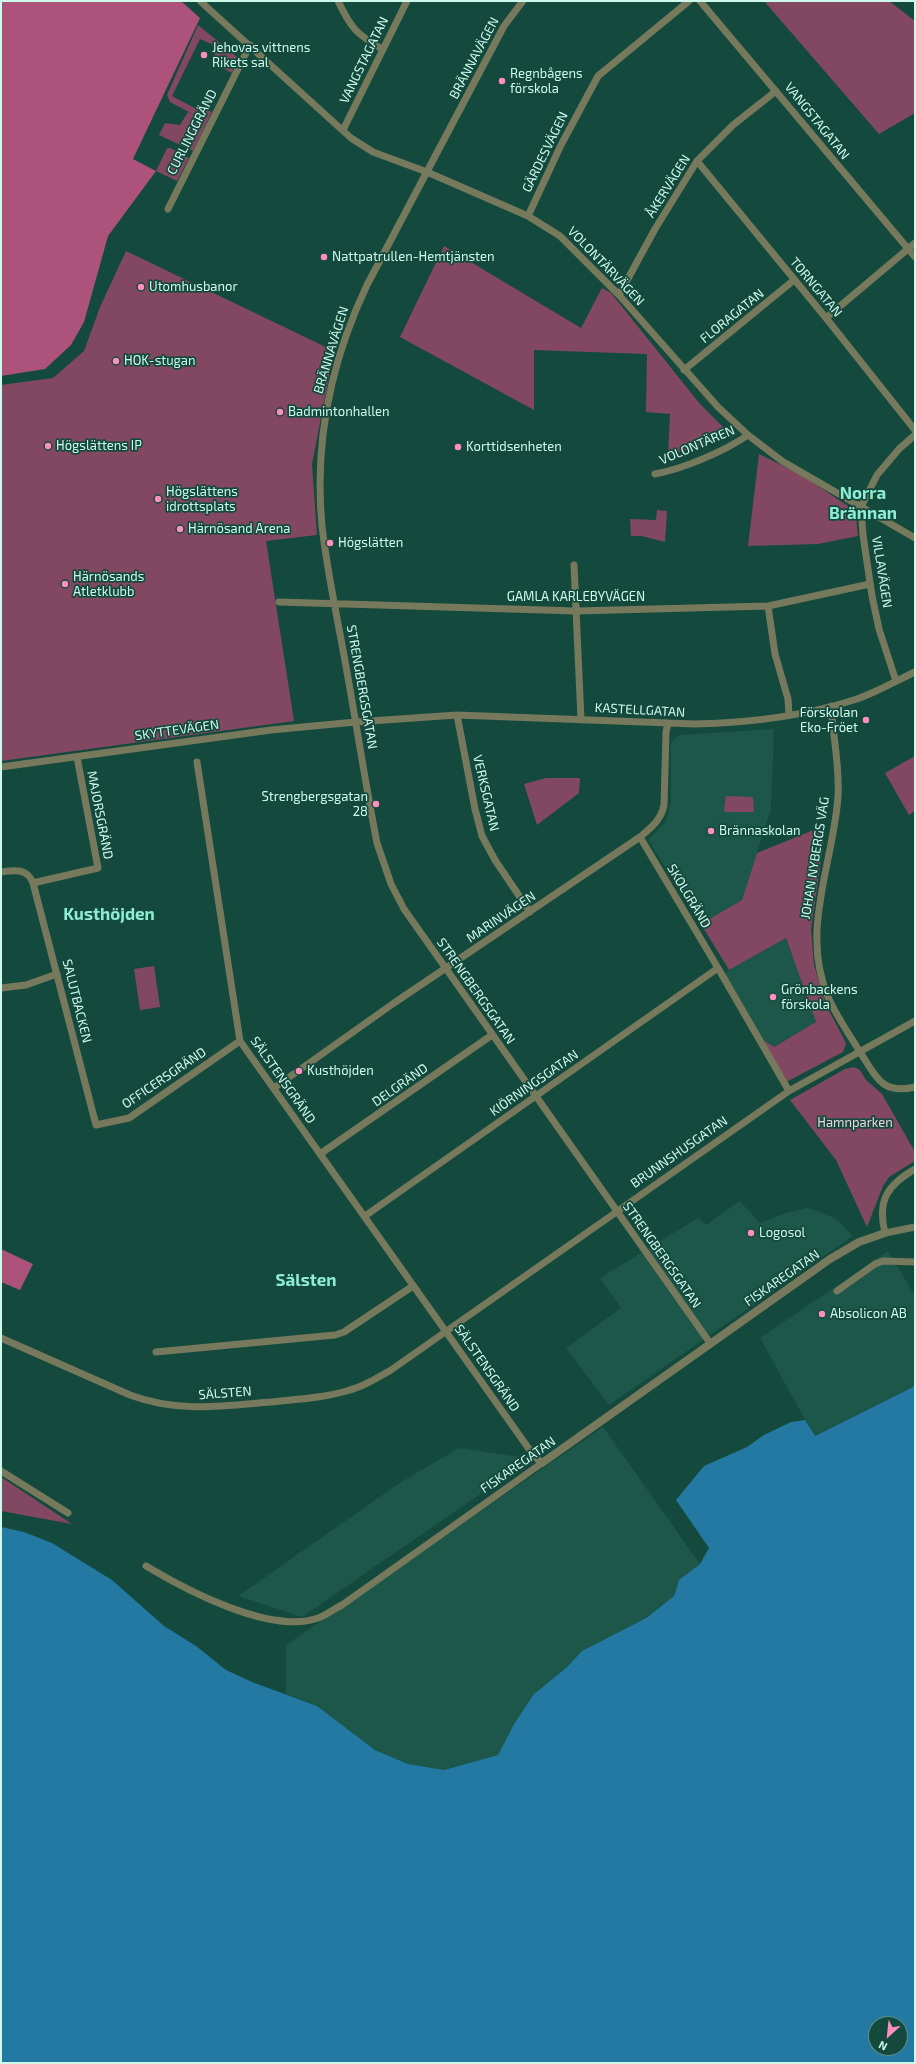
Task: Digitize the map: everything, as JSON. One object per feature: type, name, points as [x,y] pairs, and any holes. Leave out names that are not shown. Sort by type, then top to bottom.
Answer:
[{"type":"street","name":"VOLONTÄRVÄGEN","points":[[200,1],[364,148],[427,172],[528,216],[550,228],[570,244],[619,295],[718,407],[748,435],[782,461],[915,538]]},
{"type":"street","points":[[338,1],[355,31],[361,37],[382,49]]},
{"type":"street","name":"VANGSTAGATAN","points":[[343,130],[407,1]]},
{"type":"street","name":"BRÄNNAVÄGEN","points":[[335,603],[324,540],[321,507],[320,465],[328,400],[342,348],[356,309],[427,172],[504,26],[523,1]]},
{"type":"street","name":"GÄRDESVÄGEN","points":[[528,216],[561,145],[598,76],[689,1]]},
{"type":"street","name":"VANGSTAGATAN","points":[[700,1],[915,257]]},
{"type":"street","name":"CURLINGGRÄND","points":[[168,209],[250,45]]},
{"type":"street","name":"ÅKERVÄGEN","points":[[619,295],[663,216],[696,161],[733,125],[776,91]]},
{"type":"street","name":"TORNGATAN","points":[[696,161],[826,318],[915,430]]},
{"type":"street","points":[[826,318],[915,243]]},
{"type":"street","name":"FLORAGATAN","points":[[684,370],[794,280]]},
{"type":"street","name":"VOLONTÄREN","points":[[655,474],[667,472],[735,444],[748,435]]},
{"type":"street","name":"VILLAVÄGEN","points":[[896,682],[879,629],[870,584],[863,535],[862,507],[877,475],[899,449],[915,435]]},
{"type":"street","points":[[574,565],[581,719]]},
{"type":"street","name":"GAMLA KARLEBYVÄGEN","points":[[279,602],[576,611],[768,606],[870,584]]},
{"type":"street","name":"STRENGBERGSGATAN","points":[[335,603],[371,812],[382,862],[404,909],[535,1097],[617,1210],[710,1343]]},
{"type":"street","points":[[768,606],[775,654],[788,699],[789,715]]},
{"type":"street","name":"KASTELLGATAN","points":[[356,722],[457,715],[728,724],[789,715],[858,699],[915,672]]},
{"type":"street","name":"JOHAN NYBERGS VÄG","points":[[831,706],[838,770],[838,798],[816,923],[821,974],[828,996],[871,1071],[883,1084],[892,1088],[903,1090],[915,1087]]},
{"type":"street","name":"VERKSGATAN","points":[[457,715],[475,809],[482,836],[495,860],[530,912]]},
{"type":"street","name":"SKYTTEVÄGEN","points":[[1,767],[249,733],[356,722]]},
{"type":"street","name":"MARINVÄGEN","points":[[274,1088],[640,837],[654,825],[662,813],[666,732],[668,723]]},
{"type":"street","name":"MAJORSGRÄND","points":[[33,883],[98,868],[77,756]]},
{"type":"street","name":"SÄLSTENSGRÄND","points":[[196,762],[240,1042],[365,1216],[413,1286],[446,1330],[534,1456],[542,1463]]},
{"type":"street","name":"SKOLGRÄND","points":[[640,837],[789,1091]]},
{"type":"street","points":[[1,872],[28,873],[33,883]]},
{"type":"street","name":"SALUTBACKEN","points":[[33,883],[96,1125]]},
{"type":"street","name":"KIÖRNINGSGATAN","points":[[365,1216],[717,969]]},
{"type":"street","points":[[1,988],[26,985],[57,974]]},
{"type":"street","name":"BRUNNSHUSGATAN","points":[[446,1330],[789,1091],[915,1021]]},
{"type":"street","name":"DELGRÄND","points":[[320,1154],[492,1035]]},
{"type":"street","name":"OFFICERSGRÄND","points":[[96,1125],[129,1118],[240,1042]]},
{"type":"street","points":[[915,1169],[902,1176],[891,1186],[884,1201],[881,1218],[885,1233],[915,1227]]},
{"type":"street","name":"FISKAREGATAN","points":[[146,1566],[180,1586],[221,1604],[246,1612],[267,1618],[288,1621],[318,1618],[346,1602],[710,1343],[848,1248],[885,1233]]},
{"type":"street","points":[[837,1291],[883,1261],[915,1262]]},
{"type":"street","points":[[156,1352],[339,1333],[353,1326],[413,1286]]},
{"type":"street","name":"SÄLSTEN","points":[[1,1338],[149,1402],[183,1408],[203,1408],[312,1398],[351,1390],[369,1383],[391,1370],[446,1330]]},
{"type":"street","points":[[1,1471],[68,1512]]},
{"type":"shaded area","points":[[1,1],[181,1],[200,18],[133,159],[156,171],[108,236],[84,322],[71,345],[45,369],[1,376]]},
{"type":"shaded area","name":"Brännaskolan","points":[[774,729],[771,809],[742,900],[701,924],[648,840],[666,821],[671,802],[671,743],[679,735]]},
{"type":"shaded area","name":"Grönbackens förskola","points":[[786,938],[816,1022],[773,1047],[763,1040],[724,973]]},
{"type":"shaded area","points":[[740,1201],[760,1223],[786,1213],[808,1208],[835,1218],[853,1236],[609,1405],[566,1348],[621,1308],[600,1278],[698,1218],[706,1225]]},
{"type":"shaded area","points":[[1,1249],[33,1264],[20,1290],[1,1282]]},
{"type":"shaded area","points":[[888,1251],[915,1296],[915,1386],[814,1436],[760,1338]]},
{"type":"shaded area","points":[[603,1427],[700,1564],[679,1580],[674,1596],[645,1618],[582,1651],[567,1667],[538,1690],[514,1724],[498,1755],[444,1770],[408,1764],[375,1750],[317,1706],[286,1694],[286,1645]]},
{"type":"shaded area","points":[[459,1448],[521,1457],[521,1466],[302,1617],[238,1596],[401,1482]]},
{"type":"green space","points":[[764,1],[889,1],[915,21],[915,113],[879,134]]},
{"type":"green space","points":[[198,25],[237,57],[232,73],[211,62],[218,47],[200,39],[172,96],[204,113],[206,109],[212,112],[193,151],[159,135],[165,123],[180,125],[188,112],[202,119],[170,102],[167,95]]},
{"type":"green space","points":[[167,148],[170,148],[189,158],[177,181],[156,171]]},
{"type":"green space","points":[[444,246],[581,328],[602,288],[611,293],[700,404],[732,436],[668,456],[670,414],[646,412],[647,354],[534,350],[534,410],[400,337]]},
{"type":"green space","name":"Högslättens idrottsplats","points":[[126,251],[334,351],[312,464],[317,535],[266,541],[294,721],[1,761],[1,385],[53,378],[84,351],[100,307]]},
{"type":"green space","points":[[759,454],[803,476],[848,506],[855,507],[858,536],[818,544],[748,546]]},
{"type":"green space","points":[[657,510],[667,511],[665,542],[642,536],[631,536],[630,519],[656,520]]},
{"type":"green space","points":[[915,756],[915,811],[909,815],[885,773]]},
{"type":"green space","points":[[546,778],[580,778],[579,793],[537,825],[524,784]]},
{"type":"green space","points":[[726,796],[753,797],[753,812],[726,812],[724,810]]},
{"type":"green space","points":[[826,825],[811,929],[814,965],[826,1005],[846,1043],[843,1052],[788,1081],[785,1080],[763,1040],[774,1047],[816,1022],[786,938],[729,970],[701,924],[742,900],[757,853]]},
{"type":"green space","points":[[154,966],[160,1007],[140,1010],[134,969]]},
{"type":"green space","name":"Hamnparken","points":[[854,1067],[860,1070],[866,1080],[882,1094],[915,1152],[915,1161],[889,1177],[883,1186],[867,1227],[836,1160],[790,1100],[845,1069]]},
{"type":"green space","points":[[1,1477],[72,1524],[1,1511]]},
{"type":"water","points":[[915,1386],[915,2063],[1,2063],[1,1527],[24,1532],[52,1543],[112,1580],[164,1626],[196,1646],[226,1670],[252,1682],[317,1706],[375,1750],[408,1764],[444,1770],[498,1755],[514,1724],[534,1694],[567,1667],[582,1651],[646,1618],[674,1596],[679,1580],[700,1564],[709,1548],[676,1500],[704,1466],[747,1447],[764,1435],[791,1422],[805,1420],[815,1436]]},
{"type":"place","name":"Jehovas vittnens Rikets sal","points":[[204,55]]},
{"type":"place","name":"Regnbågens förskola","points":[[502,81]]},
{"type":"place","name":"Nattpatrullen-Hemtjänsten","points":[[324,257]]},
{"type":"place","name":"Utomhusbanor","points":[[141,287]]},
{"type":"place","name":"HOK-stugan","points":[[116,361]]},
{"type":"place","name":"Badmintonhallen","points":[[280,412]]},
{"type":"place","name":"Högslättens IP","points":[[48,446]]},
{"type":"place","name":"Korttidsenheten","points":[[458,447]]},
{"type":"place","name":"Högslättens idrottsplats","points":[[158,499]]},
{"type":"place","name":"Härnösand Arena","points":[[180,529]]},
{"type":"place","name":"Högslätten","points":[[330,543]]},
{"type":"place","name":"Härnösands Atletklubb","points":[[65,584]]},
{"type":"place","name":"Förskolan Eko-Fröet","points":[[866,720]]},
{"type":"place","name":"Strengbergsgatan 28","points":[[376,804]]},
{"type":"place","name":"Brännaskolan","points":[[711,831]]},
{"type":"place","name":"Grönbackens förskola","points":[[773,997]]},
{"type":"place","name":"Kusthöjden","points":[[299,1071]]},
{"type":"place","name":"Logosol","points":[[751,1233]]},
{"type":"place","name":"Absolicon AB","points":[[822,1314]]},
{"type":"district","name":"Norra Brännan","points":[[863,503]]},
{"type":"district","name":"Kusthöjden","points":[[109,914]]},
{"type":"district","name":"Sälsten","points":[[306,1280]]}]
